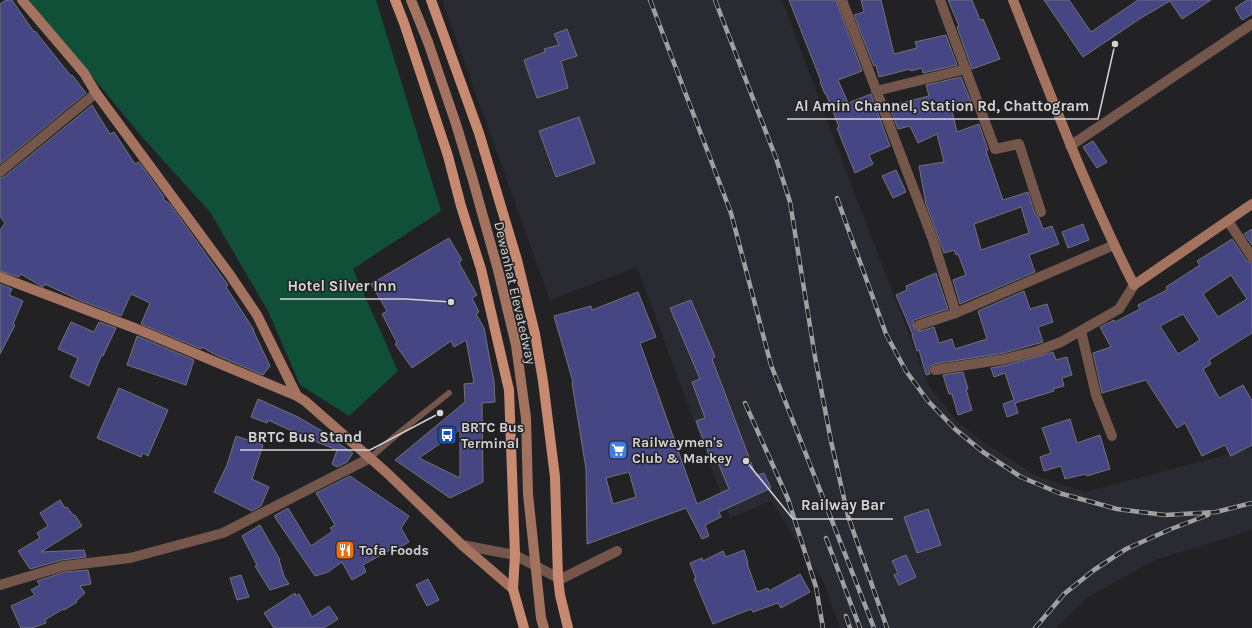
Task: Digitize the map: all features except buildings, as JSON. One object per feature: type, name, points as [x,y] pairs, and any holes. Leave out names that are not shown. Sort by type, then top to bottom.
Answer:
[{"type":"main road","points":[[395,0],[448,156],[461,206],[481,269],[509,390],[515,555],[513,589],[524,628]]},
{"type":"main road","points":[[431,0],[483,147],[517,260],[535,334],[543,381],[555,477],[558,578],[560,595],[568,628]]},
{"type":"street","points":[[22,0],[84,73],[96,92],[242,292],[257,315],[297,396]]},
{"type":"street","name":"Dewanhat Elevatedway","points":[[411,0],[428,42],[456,124],[498,270],[516,345],[526,418],[528,494],[541,618],[544,628]]},
{"type":"street","name":"Dewanhat Elevatedway","points":[[418,0],[428,42]]},
{"type":"street","points":[[842,0],[933,240],[956,313]]},
{"type":"street","points":[[940,0],[995,149],[1019,144],[1041,212]]},
{"type":"street","points":[[1013,0],[1070,146],[1114,245],[1134,285]]},
{"type":"street","points":[[1070,146],[1252,24]]},
{"type":"street","points":[[876,91],[966,69]]},
{"type":"street","points":[[0,172],[96,92]]},
{"type":"street","points":[[935,370],[1005,359],[1037,351],[1061,342],[1119,309],[1134,285],[1252,204]]},
{"type":"street","points":[[1228,220],[1252,257]]},
{"type":"street","points":[[919,325],[956,313],[1114,245]]},
{"type":"street","points":[[0,277],[137,329],[297,396],[305,401],[370,458],[462,545],[513,589]]},
{"type":"street","points":[[1081,331],[1096,395],[1112,436]]},
{"type":"street","points":[[0,585],[64,566],[130,558],[223,533],[370,458]]},
{"type":"street","points":[[462,545],[515,555],[558,578],[563,578],[617,551]]},
{"type":"lane","points":[[370,458],[449,393]]},
{"type":"shaded area","points":[[442,0],[782,0],[928,384],[957,422],[986,444],[1037,476],[1085,492],[1252,448],[1252,530],[1155,560],[1087,598],[1056,628],[840,628],[824,583],[771,501],[730,518],[637,267],[550,300]],"holes":[[[567,29],[564,60],[555,34]],[[557,46],[568,88],[556,92],[544,50]],[[538,55],[537,98],[524,60]],[[579,117],[595,163],[556,177],[539,131]]]},
{"type":"green space","points":[[29,0],[376,0],[441,211],[353,269],[398,371],[349,416],[300,385],[268,311],[210,212],[143,138]]},
{"type":"railway","points":[[650,0],[731,213],[771,365],[874,628]]},
{"type":"railway","points":[[715,0],[776,158],[790,202],[815,357],[831,441],[848,516],[887,628]]},
{"type":"railway","points":[[837,198],[886,334],[906,371],[928,401],[955,429],[983,452],[1021,477],[1059,493],[1117,509],[1165,515],[1216,512],[1252,503]]},
{"type":"railway","points":[[745,403],[788,499],[816,587],[823,628]]},
{"type":"railway","points":[[1035,628],[1064,594],[1094,570],[1126,549],[1171,529],[1208,515]]},
{"type":"railway","points":[[826,538],[860,628]]},
{"type":"railway","points":[[846,616],[850,628]]},
{"type":"place","name":"Al Amin Channel, Station Rd, Chattogram","points":[[1115,44]]},
{"type":"place","name":"Hotel Silver Inn","points":[[451,302]]},
{"type":"place","name":"BRTC Bus Stand","points":[[440,413]]},
{"type":"place","name":"BRTC Bus Terminal","points":[[447,435]]},
{"type":"place","name":"Railwaymen's Club & Markey","points":[[618,450]]},
{"type":"place","name":"Railway Bar","points":[[746,461]]},
{"type":"place","name":"Tofa Foods","points":[[345,550]]}]
